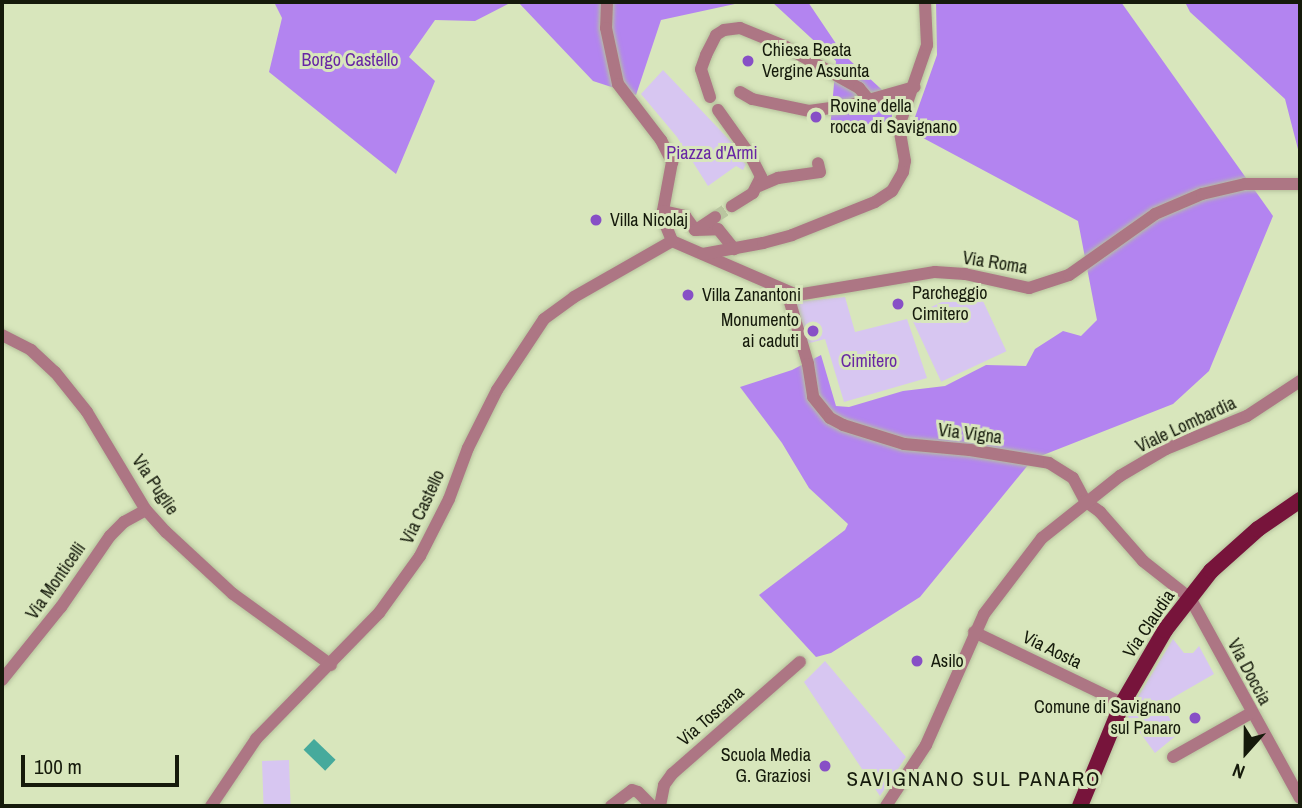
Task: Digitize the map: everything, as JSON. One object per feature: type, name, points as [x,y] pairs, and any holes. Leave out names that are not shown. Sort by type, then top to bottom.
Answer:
[{"type":"main road","name":"Via Claudia","points":[[1080,806],[1105,739],[1132,683],[1189,598],[1211,571],[1258,530],[1300,500]]},
{"type":"street","points":[[607,2],[606,28],[618,84],[661,140],[672,162],[663,211],[663,225],[672,241]]},
{"type":"street","points":[[702,254],[734,249],[810,228],[875,202],[892,191],[903,172],[905,161],[899,126],[927,46],[925,2]]},
{"type":"street","points":[[710,97],[701,69],[706,55],[716,35],[724,30],[740,28],[784,46],[859,88],[869,100]]},
{"type":"street","points":[[740,92],[752,99],[809,111],[869,100],[915,86]]},
{"type":"street","points":[[718,110],[758,168],[761,177],[759,186]]},
{"type":"street","points":[[732,206],[759,186],[778,178],[820,172],[818,163]]},
{"type":"street","name":"Via Roma","points":[[672,241],[787,292],[809,295],[935,272],[965,274],[1029,288],[1069,275],[1155,214],[1202,194],[1245,184],[1300,184]]},
{"type":"street","points":[[663,211],[685,216],[695,230]]},
{"type":"street","points":[[695,230],[715,217]]},
{"type":"street","points":[[695,230],[718,229],[734,249]]},
{"type":"street","name":"Via Castello","points":[[211,806],[256,739],[379,613],[420,556],[449,499],[468,448],[497,390],[544,319],[574,297],[672,241]]},
{"type":"street","name":"Via Vigna","points":[[787,292],[813,397],[819,408],[843,425],[904,444],[970,450],[1049,463],[1073,478],[1085,501],[1100,512],[1143,561],[1189,598]]},
{"type":"street","name":"Via Puglie","points":[[2,335],[30,351],[55,372],[87,412],[146,510],[233,594],[331,665]]},
{"type":"street","name":"Viale Lombardia","points":[[886,806],[926,745],[974,632],[1006,582],[1042,538],[1085,501],[1167,449],[1248,416],[1300,381]]},
{"type":"street","name":"Via Monticelli","points":[[2,680],[61,607],[110,536],[124,522],[146,510]]},
{"type":"street","name":"Via Doccia","points":[[1189,598],[1300,798]]},
{"type":"street","name":"Via Aosta","points":[[974,632],[1115,700]]},
{"type":"street","name":"Via Toscana","points":[[660,806],[664,786],[672,774],[800,662]]},
{"type":"street","points":[[1173,757],[1251,712]]},
{"type":"street","points":[[611,806],[632,790],[638,792],[652,806]]},
{"type":"green space","name":"Borgo Castello","points":[[274,2],[512,2],[475,21],[435,20],[409,57],[435,81],[396,174],[269,72],[282,18]]},
{"type":"green space","points":[[518,2],[744,2],[661,20],[636,95],[593,81]]},
{"type":"green space","points":[[772,2],[808,2],[843,54],[892,99],[892,121],[830,129],[836,61]]},
{"type":"green space","points":[[936,2],[1121,2],[1273,216],[1209,371],[1173,404],[1033,459],[920,597],[831,653],[816,657],[759,595],[845,530],[848,524],[809,488],[782,443],[740,387],[792,370],[821,355],[836,406],[849,407],[903,391],[945,386],[986,365],[1026,366],[1035,349],[1063,331],[1081,336],[1097,320],[1078,221],[910,131],[937,55]]},
{"type":"green space","points":[[1185,2],[1300,2],[1300,157],[1285,99],[1190,12]]},
{"type":"green space","name":"Piazza d'Armi","points":[[663,70],[738,149],[733,155],[746,164],[743,170],[736,166],[708,186],[677,137],[641,94]]},
{"type":"green space","name":"Cimitero","points":[[976,286],[1006,351],[941,382],[911,316]]},
{"type":"green space","name":"Cimitero","points":[[845,297],[855,332],[907,319],[927,378],[844,402],[825,339],[806,344],[792,299],[805,301]]},
{"type":"green space","points":[[1173,639],[1184,653],[1193,653],[1199,646],[1214,674],[1162,704],[1178,734],[1155,753],[1127,715]]},
{"type":"green space","points":[[825,661],[906,757],[880,796],[804,682]]},
{"type":"green space","points":[[289,760],[291,806],[264,806],[262,761]]},
{"type":"water","points":[[314,739],[336,760],[325,771],[304,750]]},
{"type":"tunnel","points":[[715,217],[732,206]]},
{"type":"place","name":"Chiesa Beata Vergine Assunta","points":[[748,61]]},
{"type":"place","name":"Rovine della rocca di Savignano","points":[[816,117]]},
{"type":"place","name":"Villa Nicolaj","points":[[596,220]]},
{"type":"place","name":"Villa Zanantoni","points":[[688,295]]},
{"type":"place","name":"Parcheggio Cimitero","points":[[898,304]]},
{"type":"place","name":"Monumento ai caduti","points":[[813,331]]},
{"type":"place","name":"Asilo","points":[[917,661]]},
{"type":"place","name":"Comune di Savignano sul Panaro","points":[[1195,718]]},
{"type":"place","name":"Scuola Media G. Graziosi","points":[[825,766]]},
{"type":"district","name":"SAVIGNANO SUL PANARO","points":[[974,779]]}]
